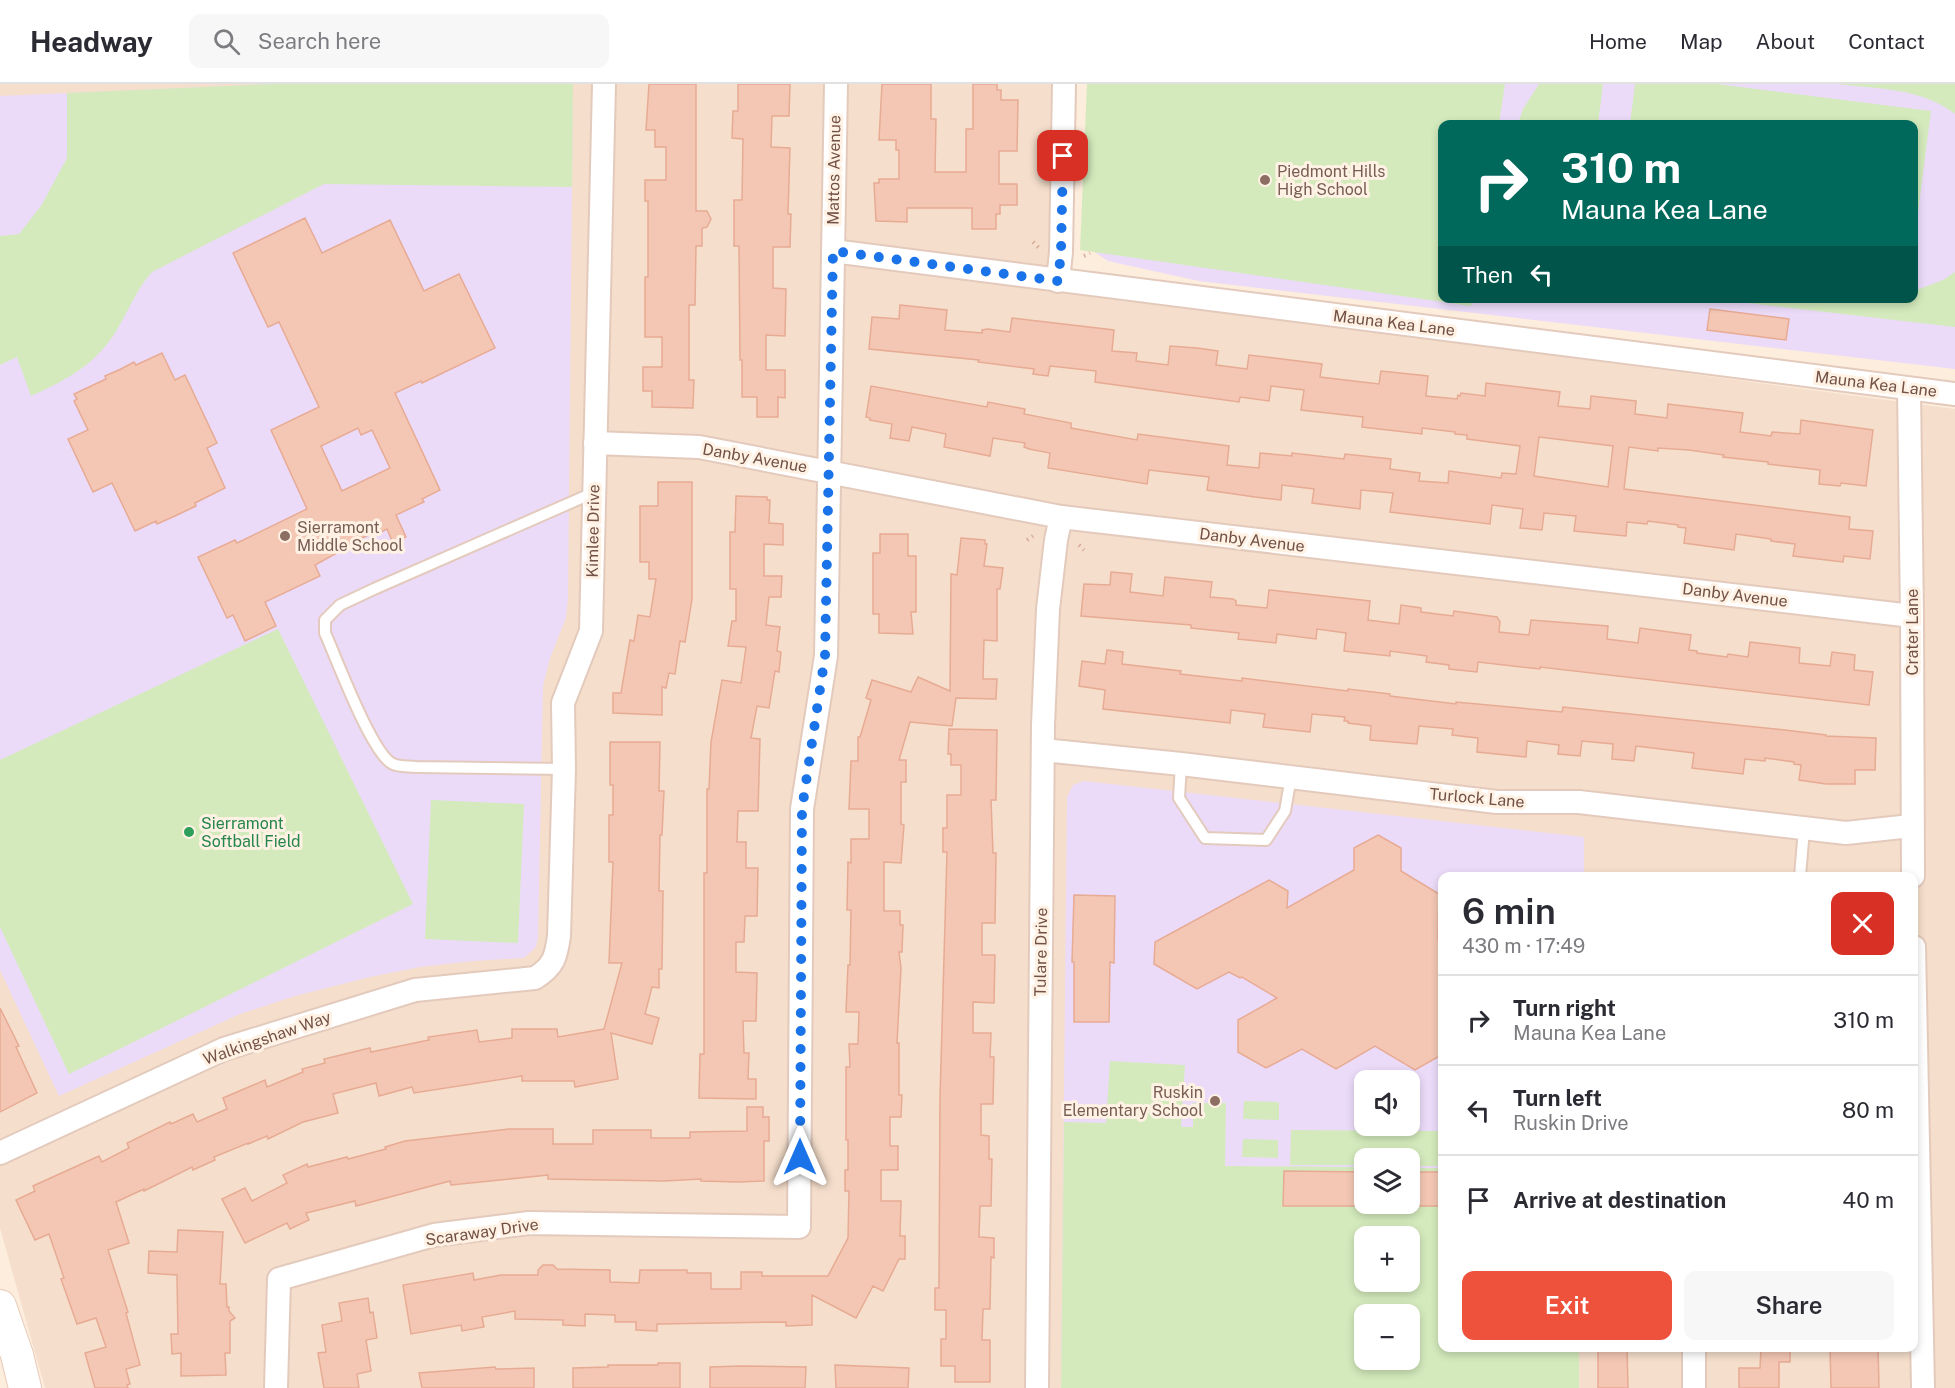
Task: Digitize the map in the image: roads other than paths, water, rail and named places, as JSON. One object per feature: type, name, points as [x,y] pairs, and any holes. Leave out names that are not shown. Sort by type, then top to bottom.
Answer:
[{"type":"main road","points":[[0,1306],[17,1355],[25,1388]]},
{"type":"street","name":"Kimlee Drive","points":[[548,970],[556,955],[559,936],[564,769],[563,703],[591,631],[604,84]]},
{"type":"street","name":"Mattos Avenue","points":[[799,1227],[802,809],[825,656],[836,84]]},
{"type":"street","points":[[1058,281],[1061,252],[1064,84]]},
{"type":"street","name":"Mauna Kea Lane","points":[[833,251],[1955,394]]},
{"type":"street","name":"Crater Lane","points":[[1909,388],[1912,872]]},
{"type":"street","name":"Danby Avenue","points":[[595,443],[699,447],[1061,517],[1912,615]]},
{"type":"street","name":"Tulare Drive","points":[[1036,1388],[1042,750],[1048,609],[1061,517]]},
{"type":"street","name":"Turlock Lane","points":[[1042,750],[1181,764],[1497,802],[1579,802],[1846,833],[1911,826]]},
{"type":"street","name":"Walkingshaw Way","points":[[0,1154],[224,1049],[415,990],[520,981],[535,978],[548,970]]},
{"type":"street","points":[[1918,1143],[1923,1388]]},
{"type":"street","name":"Scaraway Drive","points":[[276,1388],[279,1279],[434,1236],[529,1223],[799,1227]]},
{"type":"street","points":[[1694,1352],[1694,1388]]},
{"type":"lane","points":[[564,769],[416,767],[393,764],[384,757],[368,732],[325,633],[325,620],[340,605],[595,492]]},
{"type":"lane","points":[[1181,764],[1179,798],[1205,838],[1266,840],[1285,811],[1291,777]]},
{"type":"lane","points":[[1800,872],[1804,829]]},
{"type":"place","name":"Piedmont Hills High School","points":[[1265,180]]},
{"type":"place","name":"Sierramont Middle School","points":[[285,536]]},
{"type":"place","name":"Sierramont Softball Field","points":[[189,832]]},
{"type":"place","name":"Ruskin Elementary School","points":[[1215,1101]]}]
